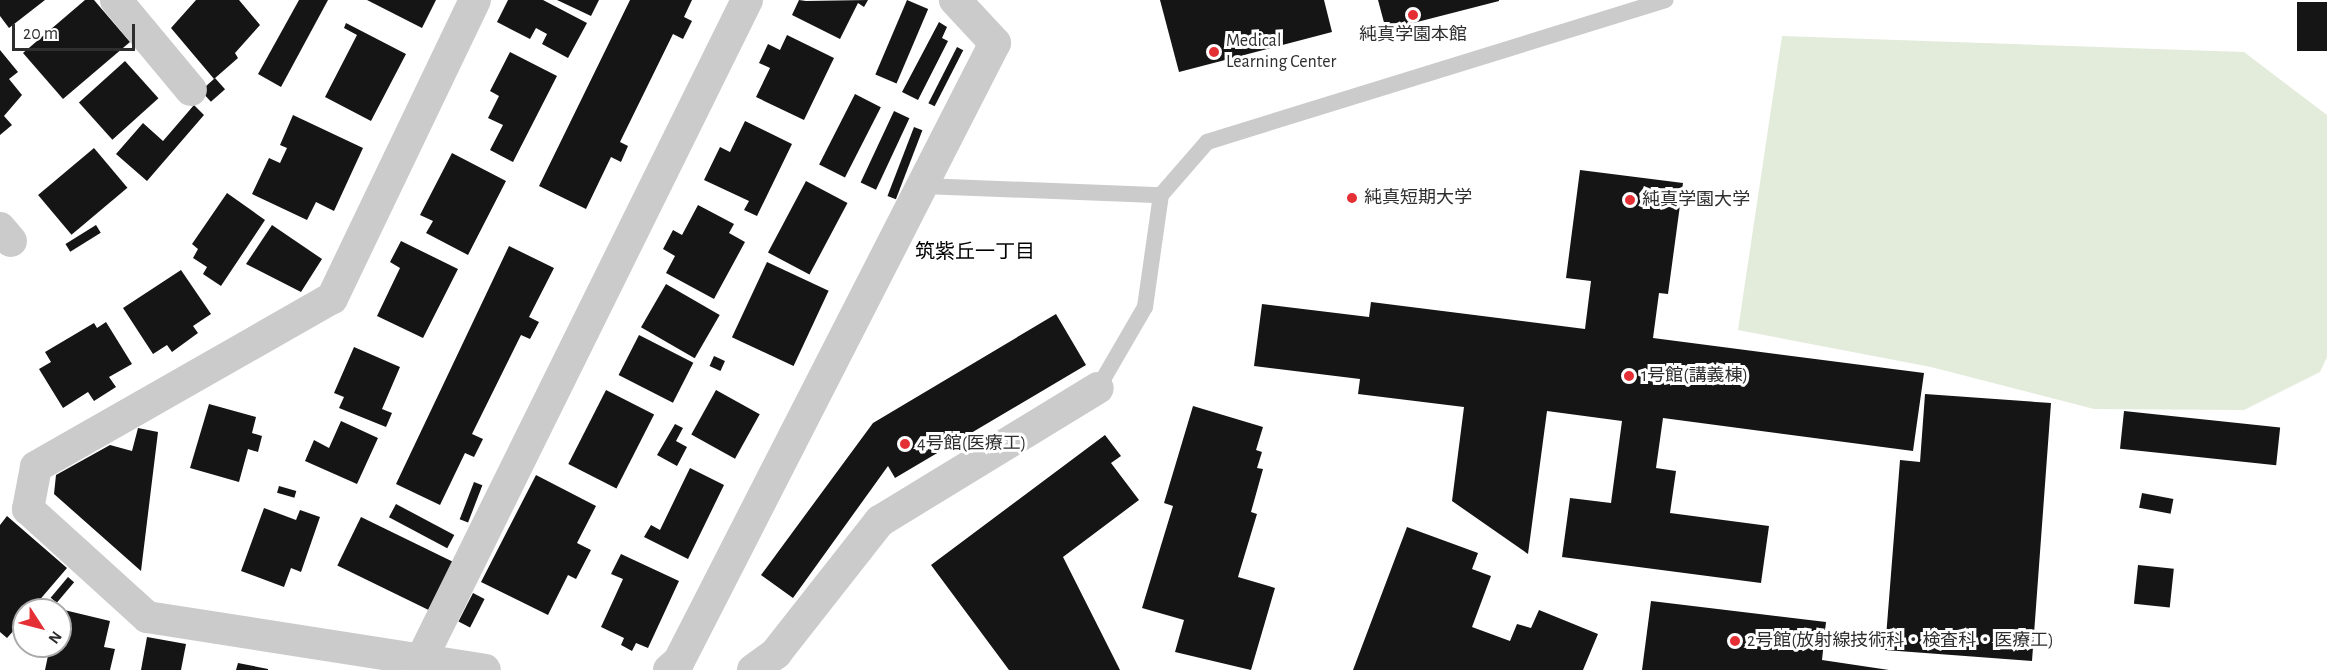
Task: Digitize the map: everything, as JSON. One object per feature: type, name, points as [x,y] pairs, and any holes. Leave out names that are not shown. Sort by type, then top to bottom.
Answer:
[{"type":"street","points":[[116,0],[191,90]]},
{"type":"street","points":[[475,0],[332,298],[36,467],[28,509],[147,617],[485,670]]},
{"type":"street","points":[[421,660],[747,0]]},
{"type":"street","points":[[669,670],[680,661],[996,44],[955,0]]},
{"type":"street","points":[[753,670],[776,653],[880,521],[1098,388]]},
{"type":"lane","points":[[1098,388],[1145,307],[1161,195],[1207,142],[1666,0]]},
{"type":"lane","points":[[923,186],[1161,195]]},
{"type":"green space","points":[[1782,36],[2244,52],[2327,115],[2327,357],[2320,372],[2244,410],[2094,409],[1931,367],[1738,330]]},
{"type":"building","points":[[0,0],[45,0],[9,28],[0,16]]},
{"type":"building","points":[[85,0],[94,0],[130,42],[63,99],[23,53]]},
{"type":"building","points":[[196,0],[239,0],[260,25],[235,53],[238,58],[214,79],[171,28]]},
{"type":"building","points":[[299,0],[328,0],[281,87],[258,74]]},
{"type":"building","points":[[367,0],[436,0],[422,28]]},
{"type":"building","points":[[508,0],[543,0],[587,23],[568,58],[542,44],[547,34],[536,28],[530,39],[497,22]]},
{"type":"building","points":[[557,0],[599,0],[591,16]]},
{"type":"building","points":[[630,0],[692,0],[684,17],[692,21],[683,39],[673,34],[620,142],[628,146],[621,162],[611,157],[586,209],[539,186]]},
{"type":"building","points":[[799,0],[868,0],[864,7],[858,3],[840,39],[792,15]]},
{"type":"building","points":[[907,0],[928,9],[897,84],[875,75]]},
{"type":"building","name":"Medical Learning Center","points":[[1160,0],[1324,0],[1332,32],[1179,72]]},
{"type":"building","name":"純真学園本館","points":[[1378,0],[1499,0],[1499,1],[1386,30]]},
{"type":"building","points":[[2297,2],[2327,2],[2327,51],[2297,51]]},
{"type":"building","points":[[939,22],[947,27],[942,38],[948,41],[918,100],[902,92]]},
{"type":"building","points":[[346,23],[406,54],[371,121],[325,97],[357,35],[344,28]]},
{"type":"building","points":[[787,35],[834,58],[804,120],[756,97],[770,68],[759,63],[768,44],[780,50]]},
{"type":"building","points":[[957,47],[963,50],[935,106],[928,103]]},
{"type":"building","points":[[0,50],[18,72],[9,79],[22,95],[4,116],[12,125],[0,135]]},
{"type":"building","points":[[510,52],[557,76],[513,162],[490,150],[503,125],[488,118],[499,96],[490,91]]},
{"type":"building","points":[[125,61],[158,98],[112,140],[79,102]]},
{"type":"building","points":[[215,78],[225,89],[211,102],[201,91]]},
{"type":"building","points":[[855,94],[881,107],[845,178],[819,164]]},
{"type":"building","points":[[194,105],[204,115],[147,181],[116,154],[143,123],[163,141]]},
{"type":"building","points":[[894,111],[909,118],[876,190],[861,183]]},
{"type":"building","points":[[293,115],[363,148],[334,211],[316,202],[307,220],[252,194],[269,158],[280,163],[287,148],[280,145]]},
{"type":"building","points":[[745,121],[792,144],[757,216],[744,210],[749,201],[704,180],[720,147],[730,152]]},
{"type":"building","points":[[914,127],[922,130],[896,199],[887,196]]},
{"type":"building","points":[[94,148],[127,188],[72,235],[38,195]]},
{"type":"building","points":[[452,153],[506,181],[468,255],[426,233],[433,221],[420,215]]},
{"type":"building","name":"1号館(講義棟)","points":[[1580,170],[1683,183],[1668,294],[1659,293],[1653,338],[1924,373],[1913,451],[1663,418],[1656,468],[1676,471],[1670,513],[1769,526],[1761,583],[1562,557],[1570,498],[1611,503],[1622,421],[1547,411],[1528,554],[1452,501],[1464,407],[1358,394],[1360,379],[1254,366],[1262,304],[1369,317],[1371,302],[1585,329],[1591,281],[1566,278]]},
{"type":"building","points":[[806,181],[847,203],[809,275],[768,253]]},
{"type":"building","points":[[227,193],[265,220],[221,286],[203,274],[207,267],[193,258],[198,249],[192,244]]},
{"type":"building","points":[[698,205],[734,224],[729,233],[745,242],[714,299],[666,273],[675,256],[663,249],[673,230],[682,235]]},
{"type":"building","points":[[96,225],[101,233],[70,252],[65,244]]},
{"type":"building","points":[[272,225],[322,259],[301,292],[246,264]]},
{"type":"building","points":[[401,241],[458,269],[423,338],[377,316],[400,268],[390,262]]},
{"type":"building","points":[[509,246],[554,268],[529,317],[539,322],[530,339],[521,335],[472,434],[483,439],[474,457],[465,453],[440,505],[396,484]]},
{"type":"building","points":[[767,262],[829,291],[794,366],[732,337]]},
{"type":"building","points":[[181,270],[211,314],[193,326],[198,333],[172,352],[167,345],[153,354],[123,308]]},
{"type":"building","points":[[666,284],[720,315],[695,358],[641,327]]},
{"type":"building","name":"4号館(医療工)","points":[[1056,314],[1086,365],[895,478],[888,466],[793,598],[761,575],[873,423]]},
{"type":"building","points":[[106,322],[132,364],[109,377],[116,387],[94,401],[88,392],[63,408],[39,369],[51,362],[45,352],[94,323],[97,328]]},
{"type":"building","points":[[639,335],[693,363],[673,403],[619,375]]},
{"type":"building","points":[[354,347],[400,367],[382,409],[392,413],[386,427],[339,408],[344,397],[334,393]]},
{"type":"building","points":[[714,356],[725,361],[720,371],[710,366]]},
{"type":"building","points":[[606,390],[654,415],[616,488],[568,464]]},
{"type":"building","points":[[716,390],[760,414],[735,459],[691,435]]},
{"type":"building","points":[[1925,394],[2051,403],[2032,661],[1885,650],[1900,460],[1920,462]]},
{"type":"building","points":[[209,404],[256,417],[252,433],[262,436],[258,452],[248,449],[239,482],[190,468]]},
{"type":"building","points":[[1193,406],[1263,427],[1256,450],[1262,452],[1257,468],[1263,469],[1251,512],[1257,514],[1238,577],[1275,588],[1251,670],[1175,652],[1184,620],[1142,608],[1173,506],[1164,503]]},
{"type":"building","points":[[2124,411],[2280,427],[2276,465],[2120,449]]},
{"type":"building","points":[[341,421],[378,438],[357,484],[305,461],[314,440],[329,448]]},
{"type":"building","points":[[675,424],[683,428],[676,441],[687,447],[677,466],[657,455]]},
{"type":"building","points":[[138,428],[158,432],[141,571],[54,494],[56,475],[110,445],[132,451]]},
{"type":"building","points":[[1105,435],[1121,456],[1111,463],[1139,500],[1063,557],[1120,670],[1009,670],[931,565]]},
{"type":"building","points":[[690,468],[724,485],[688,559],[644,537],[651,525],[660,530]]},
{"type":"building","points":[[536,475],[596,506],[577,543],[591,550],[576,579],[568,575],[548,615],[481,582]]},
{"type":"building","points":[[474,482],[482,485],[468,523],[460,519]]},
{"type":"building","points":[[279,486],[296,491],[294,498],[277,493]]},
{"type":"building","points":[[2142,493],[2173,499],[2171,514],[2139,508]]},
{"type":"building","points":[[396,504],[454,535],[447,548],[389,517]]},
{"type":"building","points":[[264,508],[296,520],[300,510],[320,517],[301,572],[291,568],[284,587],[241,571]]},
{"type":"building","points":[[7,516],[67,568],[41,598],[12,598],[12,632],[7,638],[0,632],[0,525]]},
{"type":"building","points":[[361,517],[463,567],[439,615],[337,566]]},
{"type":"building","points":[[1407,527],[1478,553],[1472,569],[1491,576],[1472,627],[1510,641],[1517,624],[1531,628],[1539,610],[1598,634],[1583,670],[1353,670]]},
{"type":"building","points":[[621,554],[679,581],[648,648],[636,643],[632,651],[621,645],[624,638],[601,627],[623,579],[611,574]]},
{"type":"building","points":[[2138,565],[2174,569],[2170,608],[2134,604]]},
{"type":"building","points":[[68,577],[74,582],[61,598],[51,598]]},
{"type":"building","points":[[473,593],[485,599],[470,627],[458,622]]},
{"type":"building","name":"2号館(放射線技術科・検査科・医療工)","points":[[1651,601],[1826,622],[1822,660],[1889,670],[1642,670]]},
{"type":"building","points":[[72,612],[110,621],[104,647],[115,649],[110,670],[45,670],[48,658],[72,658]]},
{"type":"building","points":[[147,637],[186,644],[181,670],[141,670]]},
{"type":"building","points":[[238,663],[268,669],[268,670],[236,670]]},
{"type":"place","name":"純真学園本館","points":[[1413,15]]},
{"type":"place","name":"Medical Learning Center","points":[[1214,52]]},
{"type":"place","name":"純真短期大学","points":[[1352,198]]},
{"type":"place","name":"純真学園大学","points":[[1630,200]]},
{"type":"place","name":"1号館(講義棟)","points":[[1629,376]]},
{"type":"place","name":"4号館(医療工)","points":[[905,444]]},
{"type":"place","name":"2号館(放射線技術科・検査科・医療工)","points":[[1735,641]]},
{"type":"district","name":"筑紫丘一丁目","points":[[975,252]]}]
